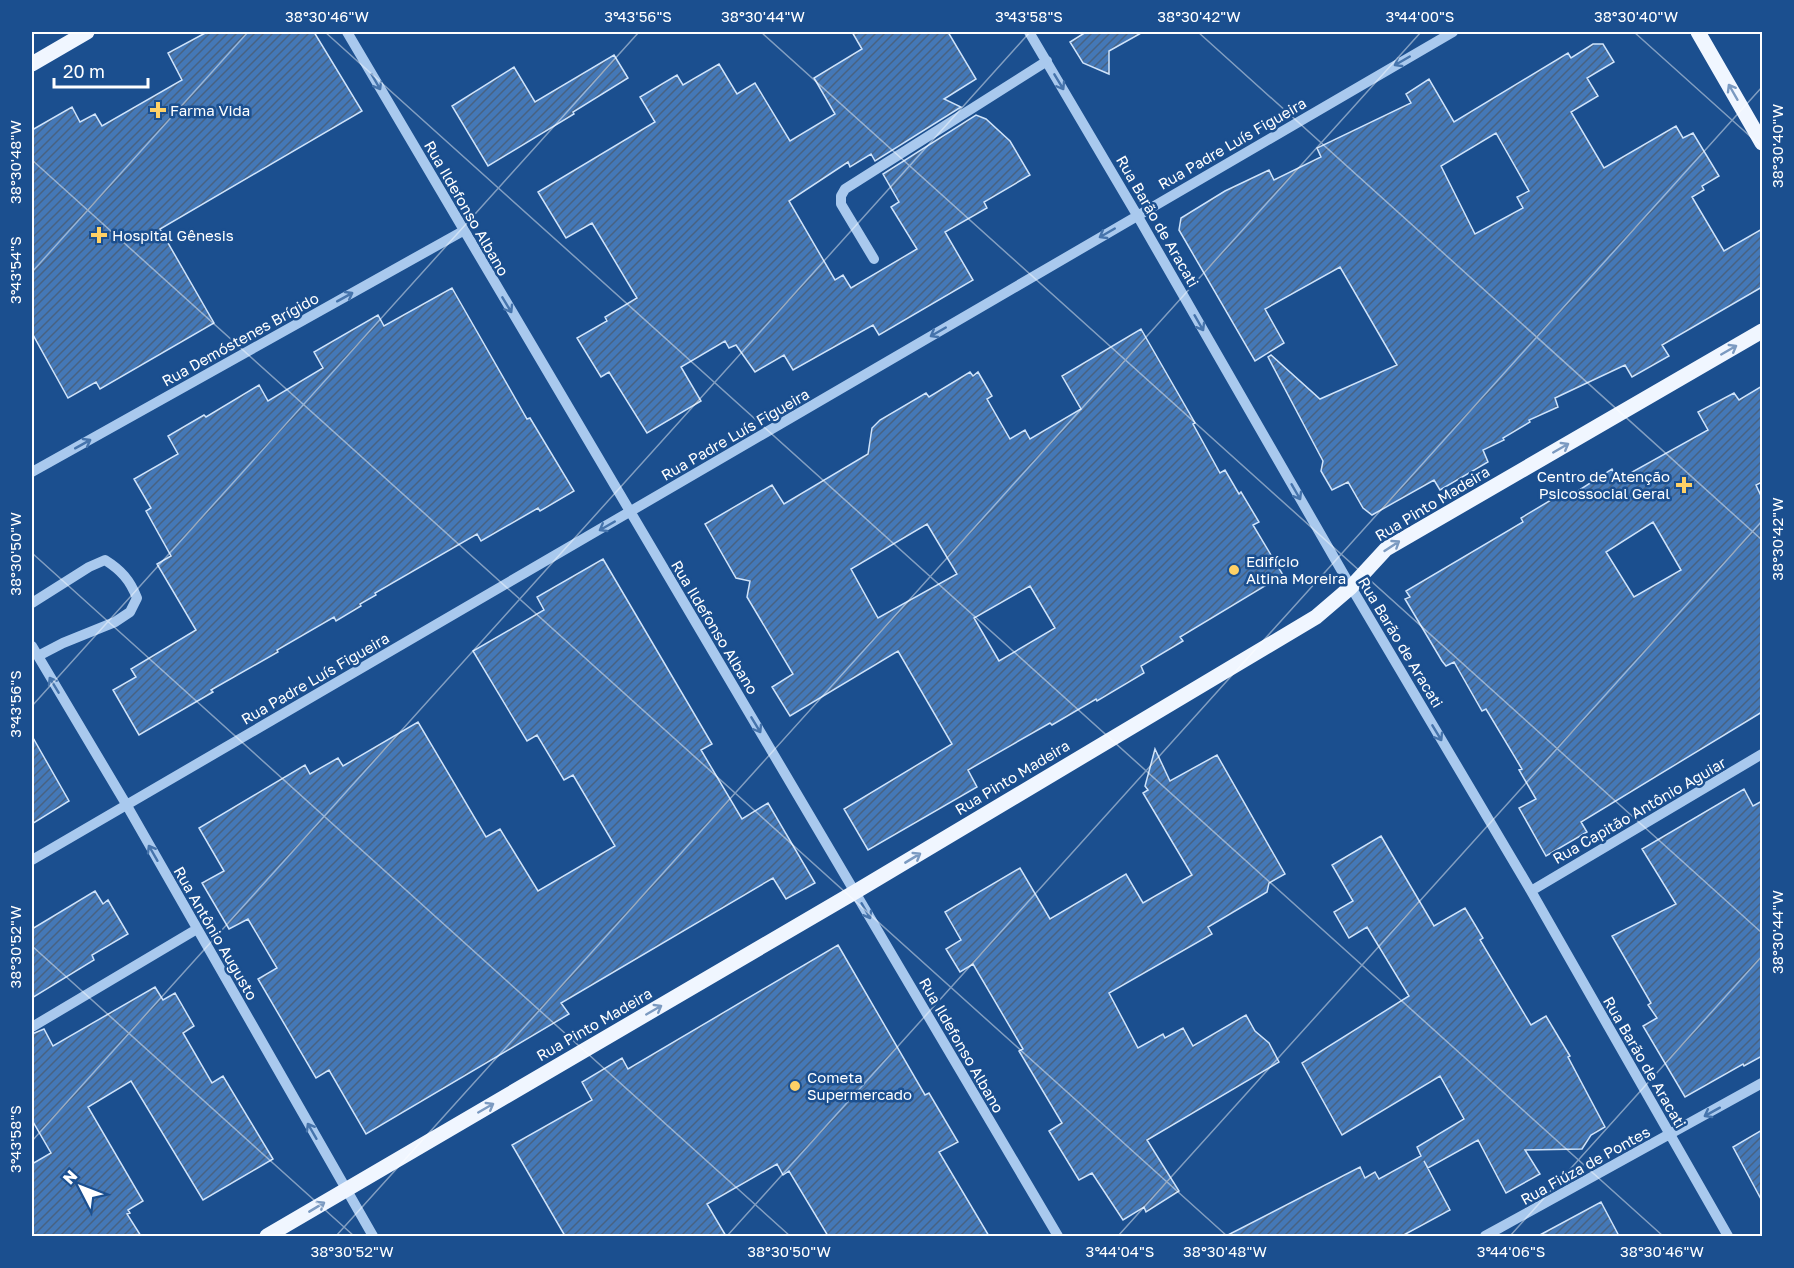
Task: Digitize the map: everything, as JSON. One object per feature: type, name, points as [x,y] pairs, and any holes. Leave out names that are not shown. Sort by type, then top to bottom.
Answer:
[{"type":"main road","points":[[32,64],[87,32]]},
{"type":"main road","points":[[1698,32],[1762,142]]},
{"type":"main road","name":"Rua Pinto Madeira","points":[[267,1236],[855,892],[1316,617],[1351,587],[1386,549],[1762,331]]},
{"type":"street","name":"Rua Ildefonso Albano","points":[[347,32],[1058,1236]]},
{"type":"street","name":"Rua Barão de Aracati","points":[[1029,32],[1351,587],[1531,891],[1728,1236]]},
{"type":"street","name":"Rua Padre Luís Figueira","points":[[32,860],[1453,32]]},
{"type":"street","points":[[874,259],[841,204],[841,196],[845,189],[1047,62]]},
{"type":"street","name":"Rua Demóstenes Brígido","points":[[32,472],[463,231]]},
{"type":"street","points":[[32,603],[89,567],[105,560],[118,569],[131,583],[138,598],[130,612],[115,622],[38,656]]},
{"type":"street","name":"Rua Antônio Augusto","points":[[32,645],[126,804],[373,1236]]},
{"type":"street","name":"Rua Capitão Antônio Aguiar","points":[[1531,891],[1762,754]]},
{"type":"street","points":[[32,1027],[197,929]]},
{"type":"street","name":"Rua Fiúza de Pontes","points":[[1485,1236],[1670,1136],[1762,1083]]},
{"type":"building","points":[[207,32],[314,32],[362,111],[160,229],[214,323],[100,389],[96,382],[68,398],[32,333],[32,130],[72,107],[80,122],[95,114],[102,126],[182,80],[168,53]]},
{"type":"building","points":[[852,32],[948,32],[976,79],[944,99],[961,107],[875,161],[871,154],[850,167],[848,162],[789,201],[835,280],[843,275],[851,288],[917,249],[891,207],[899,202],[883,174],[976,115],[986,119],[1010,141],[1030,175],[984,202],[987,208],[945,232],[973,280],[879,335],[873,325],[793,370],[784,355],[755,372],[736,345],[729,348],[725,341],[681,367],[701,401],[647,433],[609,372],[601,377],[577,338],[607,321],[605,317],[637,298],[592,223],[566,238],[538,192],[655,122],[640,97],[677,75],[683,85],[719,64],[737,94],[755,83],[790,141],[835,114],[814,78],[862,49]]},
{"type":"building","points":[[1086,32],[1143,32],[1109,51],[1109,74],[1083,63],[1070,42]]},
{"type":"building","points":[[1593,44],[1603,44],[1614,62],[1587,78],[1598,96],[1571,112],[1604,168],[1676,126],[1683,138],[1693,133],[1719,176],[1702,186],[1704,190],[1692,197],[1724,251],[1762,229],[1762,287],[1662,345],[1669,356],[1632,377],[1625,365],[1555,398],[1558,407],[1529,420],[1530,422],[1503,438],[1504,440],[1483,450],[1488,462],[1440,490],[1434,480],[1372,515],[1363,508],[1348,482],[1332,490],[1321,471],[1323,461],[1268,357],[1271,355],[1320,399],[1397,365],[1340,267],[1265,309],[1284,343],[1255,361],[1179,230],[1181,218],[1225,191],[1269,170],[1274,180],[1321,157],[1317,148],[1411,103],[1406,94],[1429,79],[1454,122],[1568,53],[1571,58]],"holes":[[[1496,133],[1529,191],[1517,197],[1523,208],[1475,234],[1441,166]]]},
{"type":"building","points":[[614,55],[628,78],[488,166],[452,106],[514,67],[535,102]]},
{"type":"building","points":[[452,288],[527,419],[530,418],[574,491],[540,511],[538,508],[481,541],[477,534],[375,593],[376,595],[360,604],[361,606],[336,621],[334,617],[139,735],[113,690],[136,677],[131,669],[196,630],[157,564],[171,556],[146,511],[151,508],[134,479],[178,454],[168,436],[204,415],[206,417],[259,385],[268,401],[323,368],[314,352],[378,315],[384,326]]},
{"type":"building","points":[[1141,329],[1195,423],[1193,424],[1220,473],[1225,470],[1259,522],[1253,525],[1283,575],[1180,637],[1183,641],[1141,666],[1144,673],[1097,701],[1096,699],[1052,725],[1050,723],[968,770],[977,787],[868,850],[844,809],[952,744],[898,651],[790,716],[772,687],[793,674],[747,597],[750,581],[736,578],[705,524],[772,485],[784,504],[868,454],[872,428],[880,420],[926,393],[929,397],[970,372],[973,376],[978,372],[992,396],[987,399],[1010,439],[1025,430],[1030,439],[1081,409],[1062,376]],"holes":[[[927,524],[957,574],[878,618],[851,569]],[[1030,586],[1055,628],[999,661],[974,618]]]},
{"type":"building","points":[[1762,386],[1762,482],[1756,485],[1762,498],[1762,712],[1581,822],[1587,832],[1546,856],[1519,808],[1536,799],[1519,770],[1522,769],[1486,709],[1482,711],[1454,662],[1446,666],[1442,661],[1405,599],[1410,597],[1406,591],[1523,522],[1521,518],[1566,491],[1570,496],[1612,469],[1618,480],[1708,430],[1698,412],[1734,393],[1739,400]],"holes":[[[1653,522],[1681,570],[1634,597],[1606,552]]]},
{"type":"building","points":[[603,559],[712,744],[701,750],[742,819],[768,803],[815,883],[786,899],[773,878],[561,1003],[569,1014],[366,1134],[329,1070],[316,1078],[258,979],[277,968],[248,919],[229,929],[202,883],[224,871],[199,828],[305,765],[310,774],[338,758],[343,766],[418,722],[486,837],[500,829],[538,891],[615,846],[573,775],[564,780],[537,735],[527,741],[473,651],[544,610],[537,597]]},
{"type":"building","points":[[32,736],[69,801],[32,824]]},
{"type":"building","points":[[1155,749],[1170,781],[1217,755],[1285,874],[1269,883],[1267,892],[1208,927],[1212,934],[1109,993],[1138,1048],[1163,1034],[1165,1038],[1183,1028],[1193,1046],[1246,1015],[1255,1031],[1269,1043],[1279,1062],[1147,1140],[1179,1191],[1146,1212],[1144,1207],[1123,1220],[1092,1173],[1079,1180],[1049,1131],[1062,1123],[1019,1051],[1023,1049],[973,964],[960,972],[946,949],[961,940],[945,912],[1020,868],[1050,919],[1126,874],[1143,903],[1192,875],[1143,793],[1148,790],[1145,786]]},
{"type":"building","points":[[1744,789],[1753,806],[1762,801],[1762,1056],[1744,1066],[1743,1064],[1685,1097],[1643,1026],[1657,1018],[1648,1005],[1651,1003],[1612,936],[1676,904],[1642,849]]},
{"type":"building","points":[[1381,836],[1434,926],[1465,908],[1483,938],[1480,940],[1531,1025],[1546,1016],[1570,1056],[1568,1057],[1605,1127],[1591,1135],[1582,1149],[1525,1150],[1540,1174],[1506,1193],[1478,1140],[1428,1168],[1424,1161],[1450,1210],[1402,1236],[1226,1236],[1360,1167],[1365,1178],[1375,1172],[1379,1179],[1421,1156],[1417,1147],[1464,1119],[1440,1076],[1342,1135],[1302,1063],[1409,996],[1367,927],[1349,938],[1334,912],[1353,901],[1332,865]]},
{"type":"building","points":[[95,891],[103,904],[108,900],[128,934],[92,955],[94,960],[32,998],[32,929]]},
{"type":"building","points":[[838,945],[925,1095],[929,1093],[958,1142],[939,1152],[989,1236],[828,1236],[789,1171],[783,1175],[777,1164],[707,1204],[726,1236],[565,1236],[512,1145],[592,1100],[582,1082],[622,1058],[628,1069]]},
{"type":"building","points":[[155,987],[163,1000],[175,993],[194,1026],[183,1033],[212,1083],[223,1076],[273,1159],[203,1200],[131,1081],[88,1107],[143,1201],[128,1210],[130,1213],[127,1214],[141,1236],[32,1236],[32,1164],[51,1153],[32,1120],[32,1034],[44,1029],[53,1046]]},
{"type":"building","points":[[1762,1130],[1762,1201],[1733,1147]]},
{"type":"building","points":[[1601,1202],[1619,1236],[1538,1236]]},
{"type":"place","name":"Farma Vida","points":[[158,110]]},
{"type":"place","name":"Hospital Gênesis","points":[[99,235]]},
{"type":"place","name":"Centro de Atenção Psicossocial Geral","points":[[1684,485]]},
{"type":"place","name":"Edifício Altina Moreira","points":[[1234,570]]},
{"type":"place","name":"Cometa Supermercado","points":[[795,1086]]}]
